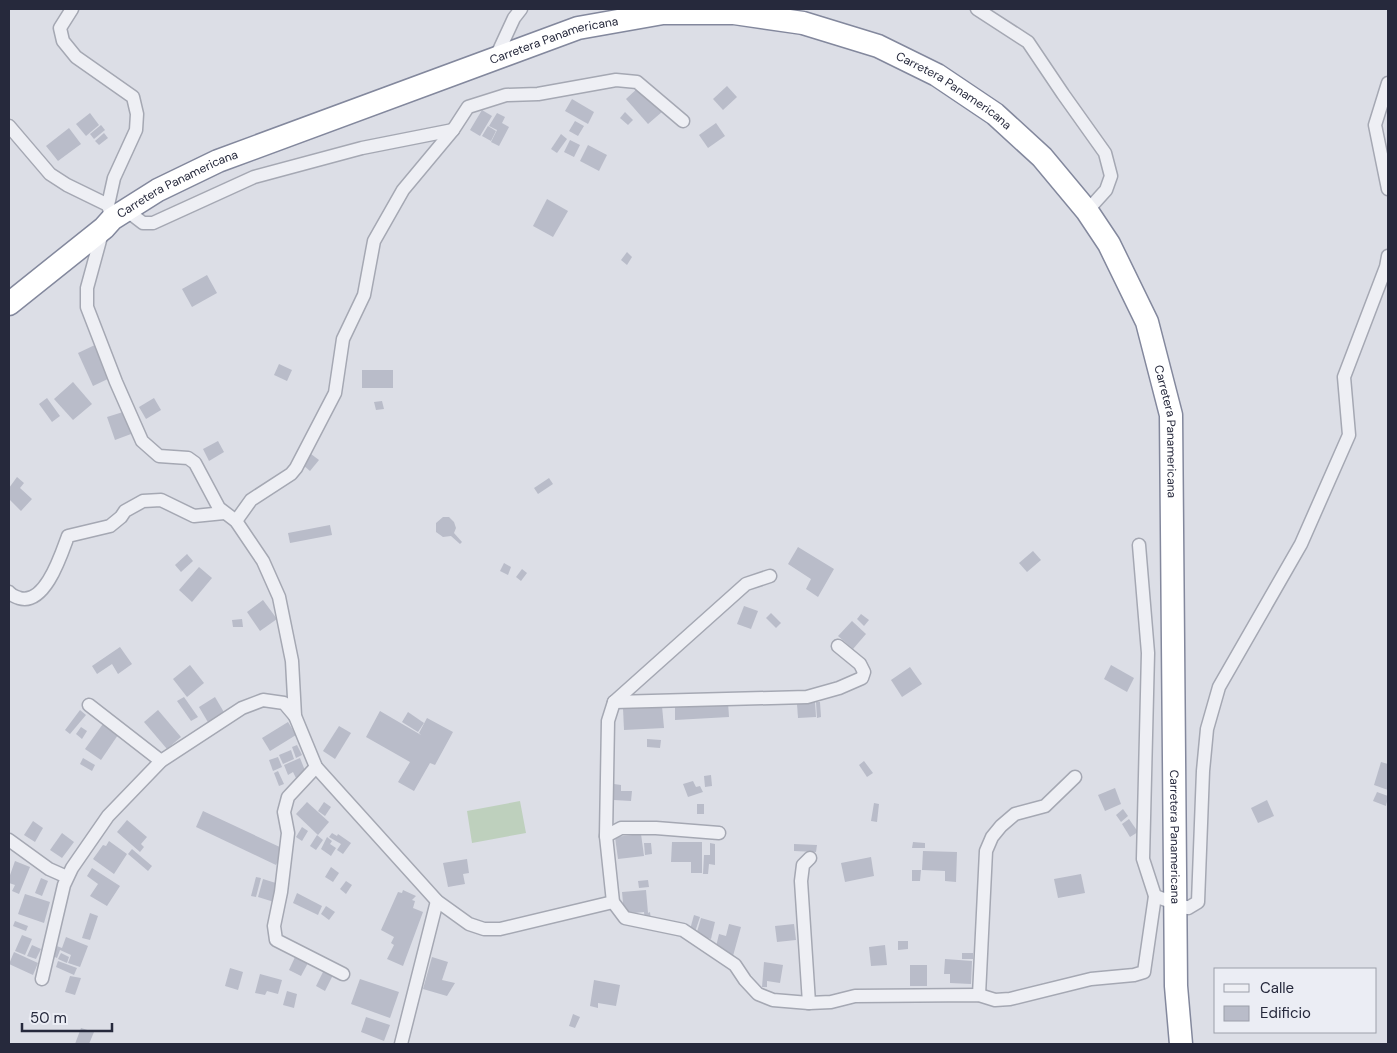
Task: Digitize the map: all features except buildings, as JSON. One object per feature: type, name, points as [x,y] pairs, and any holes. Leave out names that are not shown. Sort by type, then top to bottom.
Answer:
[{"type":"highway","name":"Carretera Panamericana","points":[[9,304],[89,238],[112,216],[158,190],[218,161],[578,28],[663,14],[734,13],[803,23],[878,46],[937,75],[995,114],[1042,157],[1087,210],[1109,244],[1146,322],[1171,415],[1165,900],[1181,1044]]},
{"type":"street","points":[[72,9],[60,28],[63,42],[76,57],[133,97],[137,114],[136,130],[114,178],[112,216],[87,288],[87,307],[116,382],[142,441],[159,456],[188,458],[195,463],[219,508],[236,522],[263,561],[279,597],[292,661],[295,716]]},
{"type":"street","points":[[496,59],[514,18],[521,9]]},
{"type":"street","points":[[977,9],[1028,42],[1062,94],[1105,153],[1111,176],[1106,190],[1087,210]]},
{"type":"street","points":[[236,522],[251,500],[291,474],[296,468],[335,393],[343,339],[364,294],[374,240],[403,190],[453,130],[468,107],[506,95],[538,94],[616,80],[636,82],[683,121]]},
{"type":"street","points":[[1388,83],[1375,125],[1388,189]]},
{"type":"street","points":[[9,126],[50,174],[112,216],[143,223],[153,223],[254,177],[362,148],[453,130]]},
{"type":"street","points":[[1139,545],[1148,652],[1143,859],[1165,900],[1188,908],[1198,902],[1203,771],[1207,728],[1219,687],[1301,544],[1349,435],[1344,377],[1386,267],[1388,256]]},
{"type":"street","points":[[9,592],[11,596],[24,600],[33,598],[42,592],[60,557],[68,536],[110,526],[122,517],[125,511],[143,501],[162,500],[194,516],[224,513]]},
{"type":"street","points":[[770,576],[746,584],[614,702],[608,722],[606,836],[613,902],[625,918],[683,930],[735,965],[758,994],[773,1000],[809,1003],[831,1002],[855,996],[979,995],[995,1000],[1091,979],[1134,975],[1144,972],[1165,900]]},
{"type":"street","points":[[614,702],[806,697],[839,688],[862,678],[864,672],[860,664],[838,646]]},
{"type":"street","points":[[42,979],[67,877],[108,816],[161,761],[242,708],[263,700],[284,703],[295,716],[316,768],[437,901],[469,924],[484,929],[500,929],[613,902]]},
{"type":"street","points":[[89,705],[161,761]]},
{"type":"street","points":[[316,768],[288,797],[284,812],[288,833],[282,892],[274,933],[276,940],[343,974]]},
{"type":"street","points":[[979,995],[986,851],[992,837],[1015,814],[1045,806],[1076,777]]},
{"type":"street","points":[[606,836],[622,828],[656,828],[719,833]]},
{"type":"street","points":[[9,840],[49,869],[67,877]]},
{"type":"street","points":[[809,1003],[801,881],[803,865],[810,858]]},
{"type":"street","points":[[401,1044],[437,901]]},
{"type":"green space","points":[[520,801],[526,833],[472,843],[467,811]]}]
